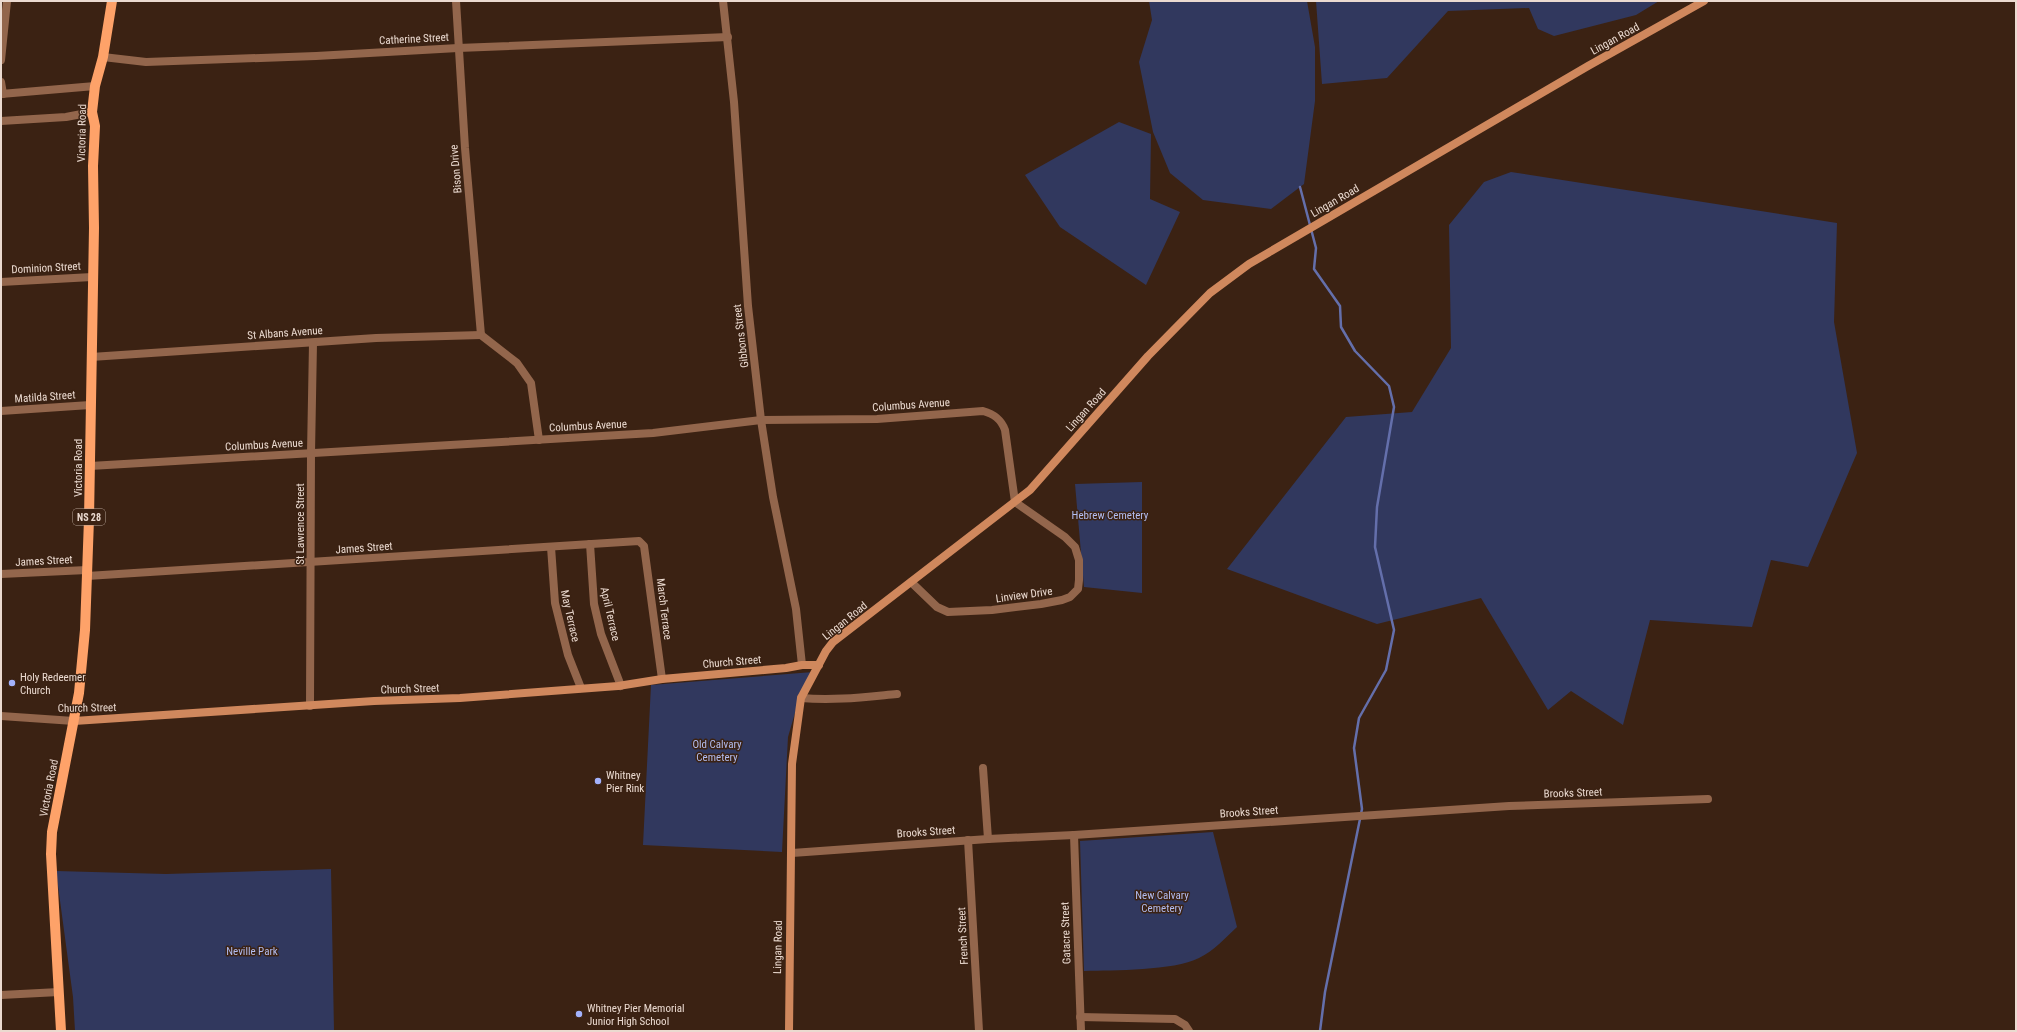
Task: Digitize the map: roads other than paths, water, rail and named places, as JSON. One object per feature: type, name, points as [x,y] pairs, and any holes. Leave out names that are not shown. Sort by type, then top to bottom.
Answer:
[{"type":"main road","name":"Victoria Road","points":[[61,1031],[51,854],[52,832],[79,693],[85,630],[90,466],[95,126],[92,112],[95,86],[112,1]]},
{"type":"street","points":[[1,60],[7,1]]},
{"type":"street","name":"Bison Drive","points":[[456,1],[458,48],[481,335]]},
{"type":"street","name":"Gibbons Street","points":[[723,1],[734,102],[748,306],[761,420],[773,497],[796,609],[802,665]]},
{"type":"street","name":"Lingan Road","points":[[789,1031],[792,764],[801,698],[833,642],[1030,490],[1050,469],[1139,365],[1210,293],[1226,279],[1244,266],[1406,174],[1512,110],[1704,1]]},
{"type":"street","name":"Catherine Street","points":[[102,57],[153,61],[316,56],[458,48],[728,37]]},
{"type":"street","points":[[1,82],[2,94],[95,86]]},
{"type":"street","points":[[1,121],[66,116],[92,112]]},
{"type":"street","name":"Dominion Street","points":[[1,282],[92,277]]},
{"type":"street","points":[[481,335],[517,363],[531,382],[539,440]]},
{"type":"street","name":"St Albans Avenue","points":[[91,357],[376,338],[481,335]]},
{"type":"street","name":"St Lawrence Street","points":[[310,706],[313,343]]},
{"type":"street","name":"Matilda Street","points":[[1,411],[90,405]]},
{"type":"street","name":"Columbus Avenue","points":[[90,466],[653,433],[761,420],[869,419],[983,411],[990,413],[1001,421],[1005,430],[1015,502]]},
{"type":"street","name":"Linview Drive","points":[[910,582],[937,607],[948,612],[992,610],[1040,604],[1070,597],[1078,589],[1079,580],[1079,560],[1075,547],[1065,536],[1015,502]]},
{"type":"street","name":"James Street","points":[[1,574],[87,573],[311,563],[637,541],[642,543]]},
{"type":"street","name":"March Terrace","points":[[642,543],[662,679]]},
{"type":"street","name":"April Terrace","points":[[590,544],[594,604],[601,634],[621,686]]},
{"type":"street","name":"May Terrace","points":[[551,547],[555,603],[568,655],[581,688]]},
{"type":"street","name":"Church Street","points":[[1,716],[74,721],[460,698],[621,686],[662,679],[786,668],[802,665],[819,665]]},
{"type":"street","points":[[801,698],[825,700],[856,699],[897,694]]},
{"type":"street","points":[[983,768],[988,839]]},
{"type":"street","name":"Brooks Street","points":[[792,853],[968,840],[1074,835],[1509,806],[1708,799]]},
{"type":"street","name":"Gatacre Street","points":[[1074,835],[1081,1031]]},
{"type":"street","name":"French Street","points":[[968,840],[979,1031]]},
{"type":"street","points":[[1,995],[59,992]]},
{"type":"street","points":[[1080,1017],[1175,1020],[1185,1025],[1189,1031]]},
{"type":"waterway","points":[[1300,187],[1316,248],[1314,269],[1340,306],[1341,327],[1355,351],[1389,386],[1394,407],[1377,507],[1375,547],[1394,630],[1386,670],[1359,718],[1354,748],[1362,809],[1325,992],[1320,1031]]},
{"type":"place","name":"Holy Redeemer Church","points":[[12,683]]},
{"type":"place","name":"Whitney Pier Rink","points":[[598,781]]},
{"type":"place","name":"Whitney Pier Memorial Junior High School","points":[[579,1014]]},
{"type":"park label","name":"Hebrew Cemetery","points":[[1110,515]]},
{"type":"park label","name":"Old Calvary Cemetery","points":[[717,750]]},
{"type":"park label","name":"New Calvary Cemetery","points":[[1162,901]]},
{"type":"park label","name":"Neville Park","points":[[252,951]]}]
